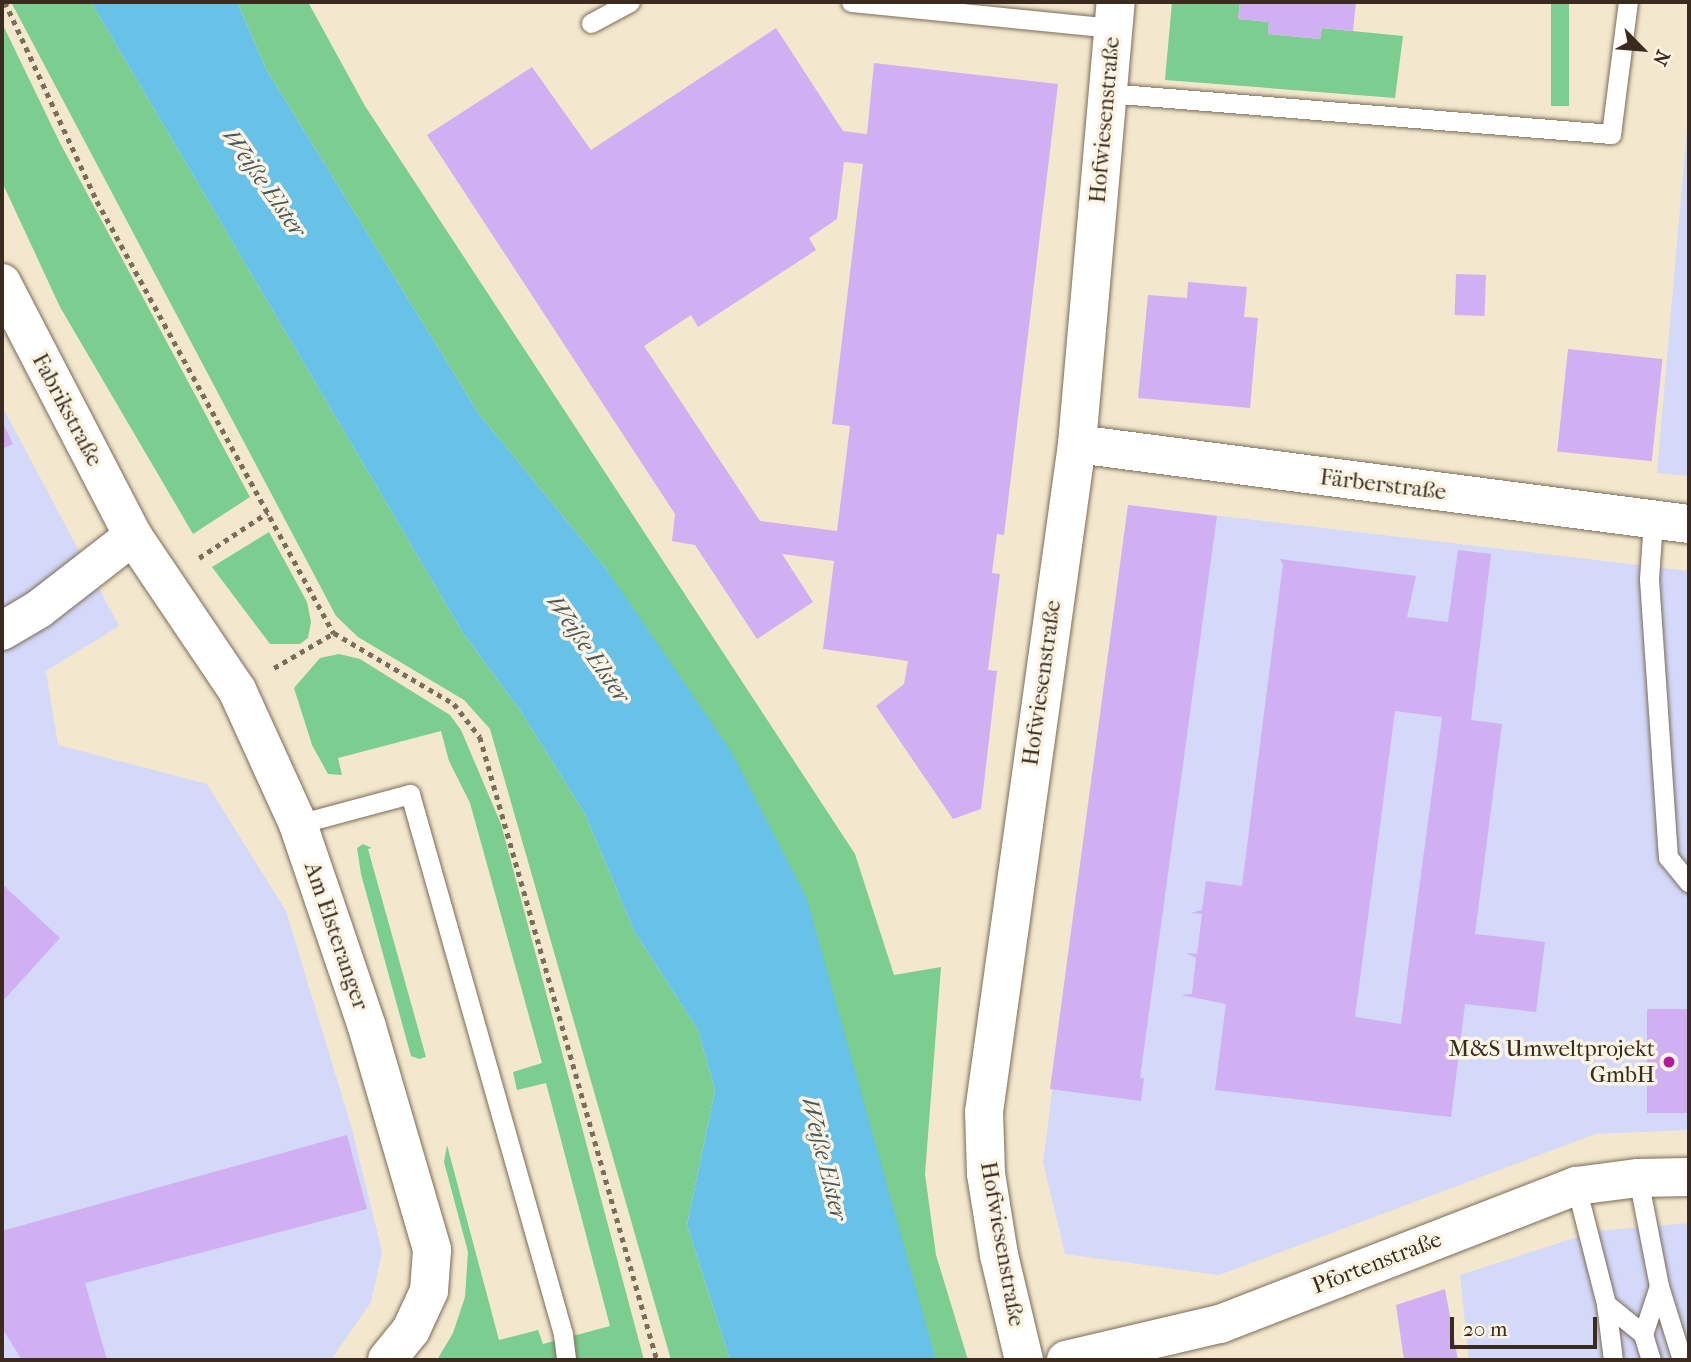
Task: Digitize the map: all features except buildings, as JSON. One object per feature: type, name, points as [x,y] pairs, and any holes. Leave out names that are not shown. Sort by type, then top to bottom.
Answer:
[{"type":"street","name":"Hofwiesenstraße","points":[[1024,1360],[999,1255],[986,1174],[984,1112],[1077,444],[1114,15]]},
{"type":"street","name":"Fabrikstraße","points":[[2,283],[133,537]]},
{"type":"street","name":"Färberstraße","points":[[1077,444],[1671,522]]},
{"type":"street","name":"Am Elsteranger","points":[[133,537],[237,690],[298,824],[367,1027],[432,1250],[429,1292],[411,1330],[387,1360]]},
{"type":"street","points":[[2,631],[39,609],[133,537]]},
{"type":"street","name":"Pfortenstraße","points":[[1066,1360],[1220,1324],[1576,1186],[1638,1178],[1689,1177]]},
{"type":"lane","points":[[591,23],[630,2]]},
{"type":"lane","points":[[850,2],[1114,15]]},
{"type":"lane","points":[[1107,93],[1611,134],[1628,2]]},
{"type":"lane","points":[[1671,522],[1649,579],[1668,857],[1689,883]]},
{"type":"lane","points":[[298,824],[410,794],[563,1334],[566,1360]]},
{"type":"lane","points":[[1638,1178],[1659,1286],[1682,1360]]},
{"type":"lane","points":[[1576,1186],[1606,1304],[1613,1360]]},
{"type":"lane","points":[[1643,1334],[1659,1286]]},
{"type":"lane","points":[[1606,1304],[1643,1334],[1651,1360]]},
{"type":"path","points":[[5,2],[97,201],[334,634],[454,704],[480,737],[657,1360]]},
{"type":"path","points":[[164,581],[267,513]]},
{"type":"path","points":[[237,690],[334,634]]},
{"type":"shaded area","points":[[1689,105],[1689,476],[1657,473]]},
{"type":"shaded area","points":[[2,406],[119,626],[46,671],[58,745],[207,784],[286,911],[352,1129],[382,1252],[371,1302],[331,1360],[2,1360]]},
{"type":"shaded area","points":[[1128,505],[1689,571],[1689,1130],[1595,1134],[1219,1275],[1065,1254],[1043,1162]]},
{"type":"shaded area","points":[[1689,1223],[1689,1360],[1469,1360],[1460,1275],[1596,1231]]},
{"type":"green space","points":[[11,2],[91,2],[463,633],[520,710],[585,814],[634,931],[698,1030],[715,1090],[687,1225],[730,1360],[671,1360],[490,729],[464,700],[358,637],[336,616]]},
{"type":"green space","points":[[237,2],[308,2],[365,106],[855,854],[894,975],[941,967],[925,1174],[936,1255],[968,1360],[936,1360],[894,1217],[607,570],[479,414],[266,69]]},
{"type":"green space","points":[[1172,2],[1240,2],[1238,19],[1269,22],[1268,34],[1320,39],[1322,28],[1403,36],[1395,98],[1165,80]]},
{"type":"green space","points":[[1551,2],[1569,2],[1569,106],[1551,106]]},
{"type":"green space","points":[[2,23],[60,143],[250,497],[193,534],[60,307],[2,182]]},
{"type":"green space","points":[[269,532],[307,602],[311,622],[308,638],[300,644],[270,644],[212,567]]},
{"type":"green space","points":[[339,654],[360,659],[450,715],[461,730],[501,824],[644,1360],[437,1360],[453,1333],[465,1297],[468,1252],[444,1162],[447,1145],[499,1340],[538,1330],[543,1344],[610,1326],[546,1083],[517,1090],[513,1072],[542,1063],[470,803],[449,761],[441,731],[338,758],[342,775],[328,774],[312,745],[294,688],[320,658]]},
{"type":"green space","points":[[363,844],[372,848],[368,849],[426,1057],[419,1059],[411,1056],[361,874],[357,848]]},
{"type":"water","name":"Weiße Elster","points":[[91,2],[237,2],[266,69],[479,414],[607,570],[731,751],[807,899],[936,1360],[730,1360],[687,1225],[715,1090],[698,1030],[634,931],[585,814],[520,710],[463,633]]},
{"type":"place","name":"M&S Umweltprojekt GmbH","points":[[1669,1062]]}]
